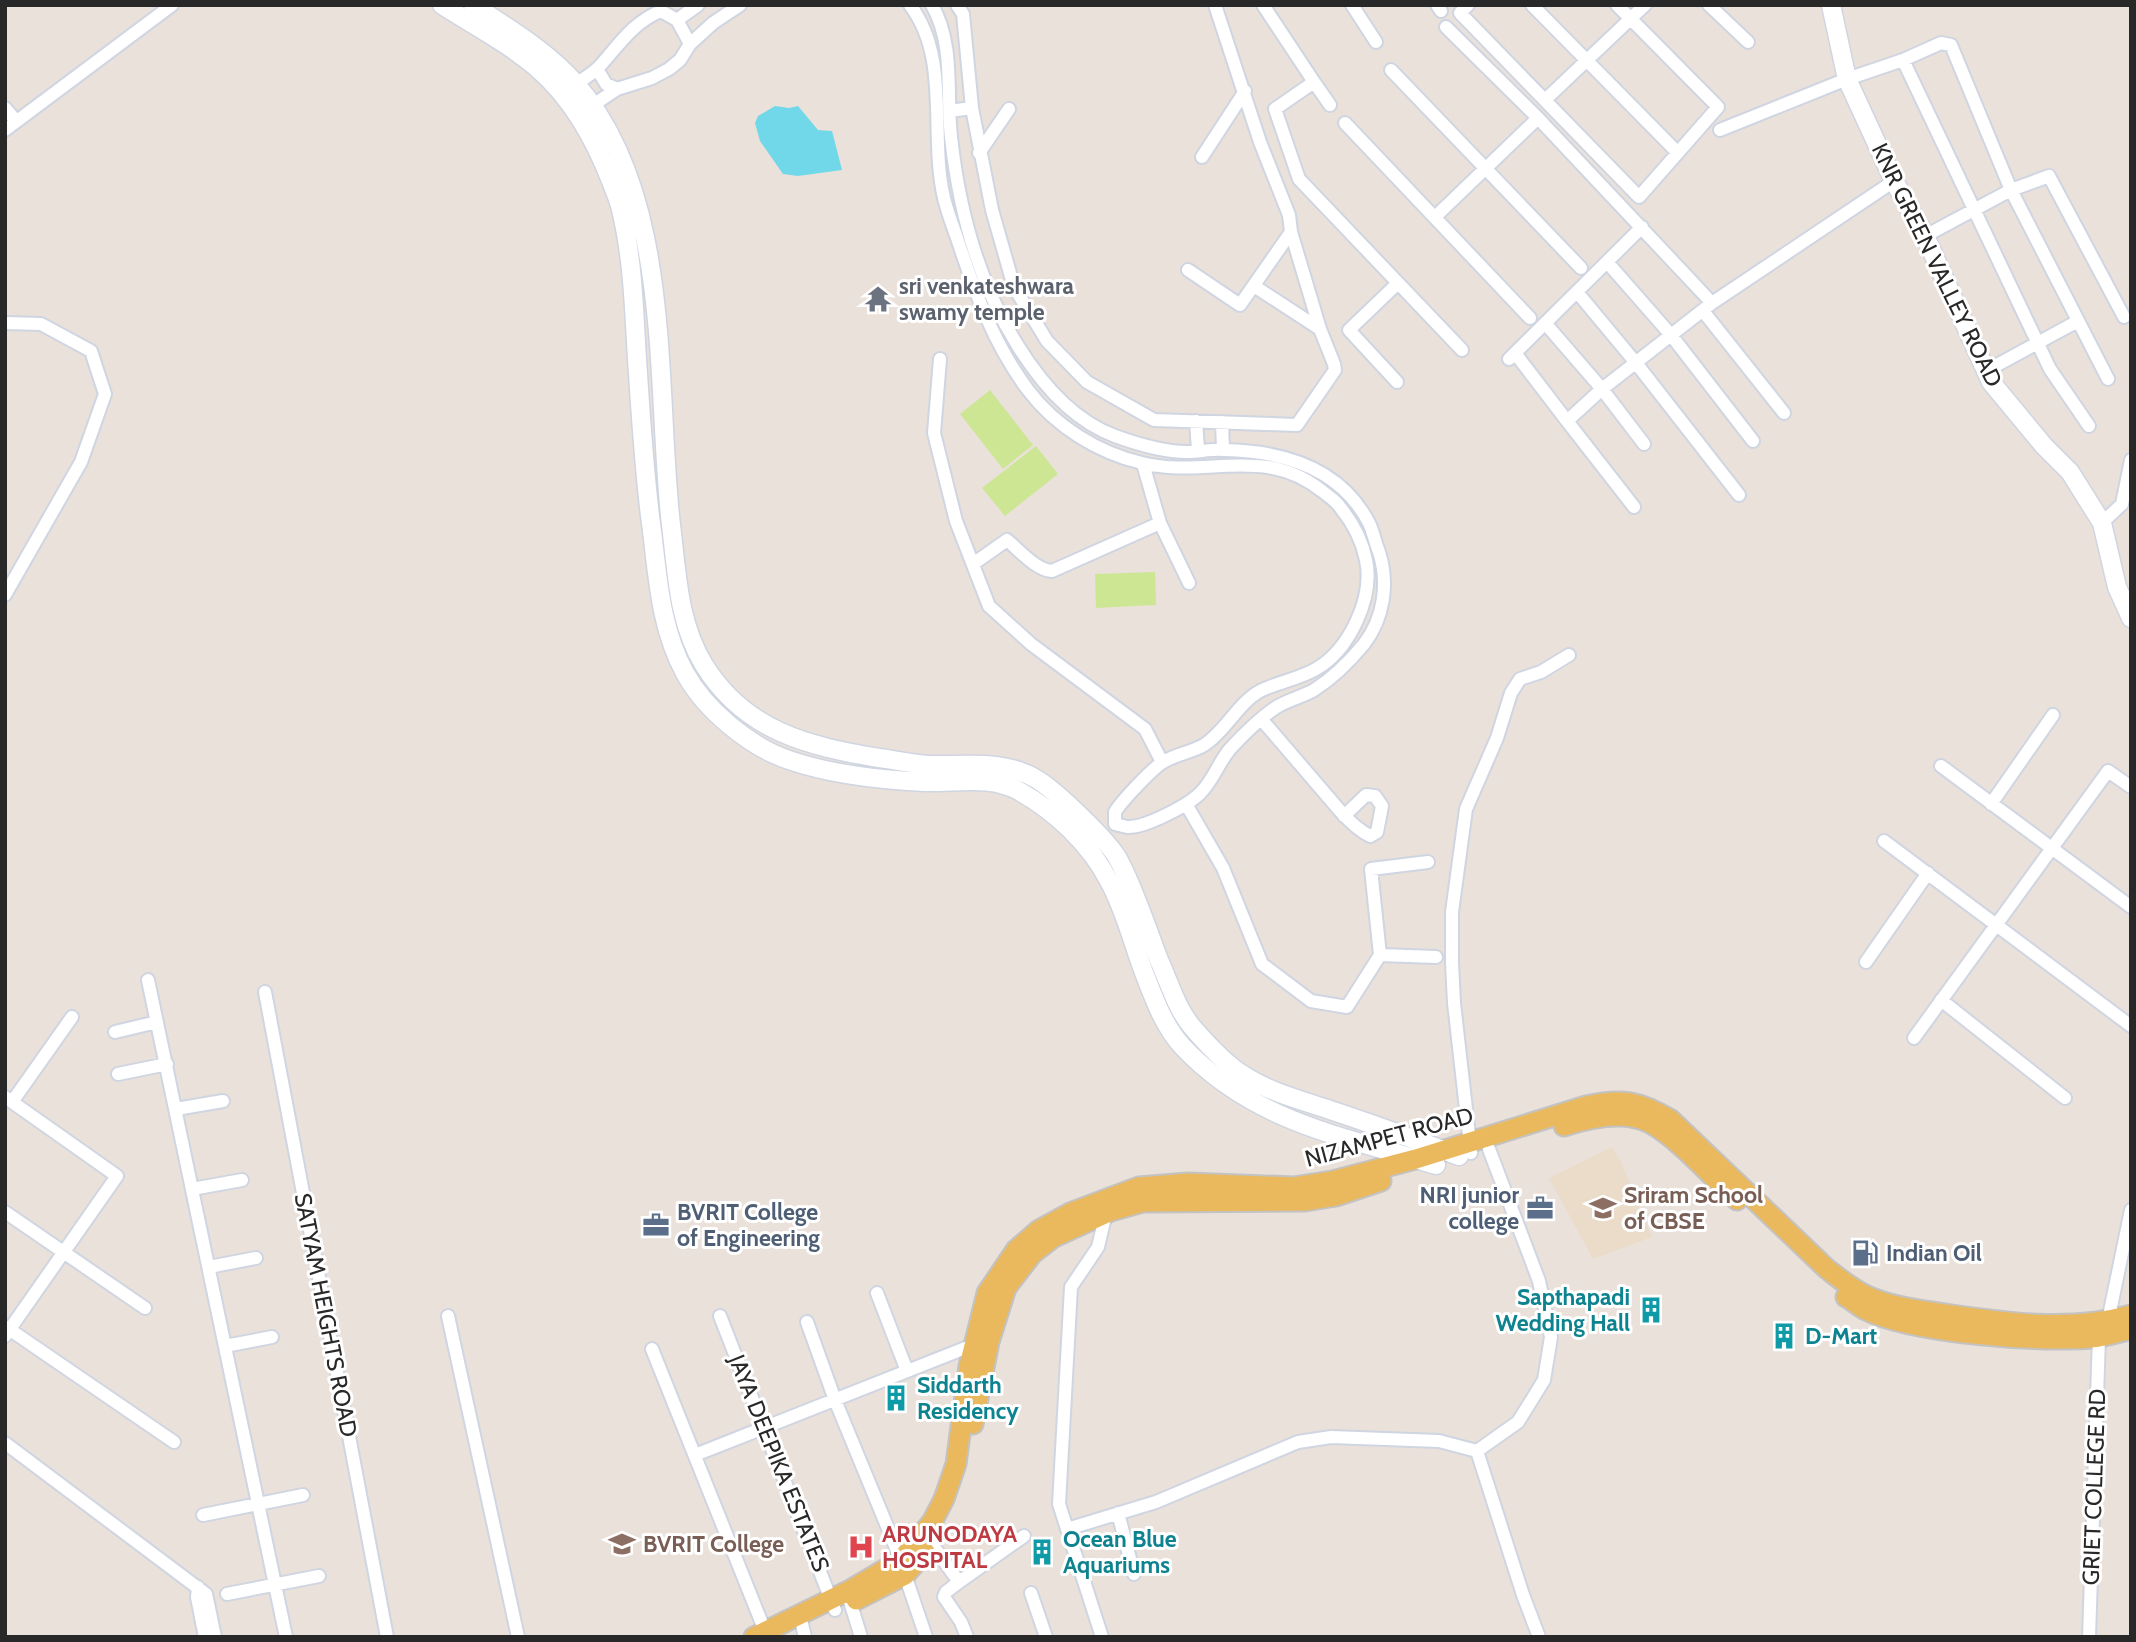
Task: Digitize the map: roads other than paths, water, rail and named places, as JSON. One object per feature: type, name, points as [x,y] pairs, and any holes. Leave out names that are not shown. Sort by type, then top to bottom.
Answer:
[{"type":"main road","name":"NIZAMPET ROAD","points":[[766,1635],[803,1626],[841,1601],[903,1568],[932,1544],[941,1532],[953,1505],[964,1471],[989,1342],[1006,1288],[1032,1254],[1054,1237],[1106,1213],[1143,1202],[1305,1200],[1336,1196],[1586,1106],[1610,1101],[1643,1105],[1671,1120],[1827,1269],[1868,1296],[1909,1308],[2007,1323],[2131,1329]]},
{"type":"main road","name":"NIZAMPET ROAD","points":[[903,1568],[944,1499],[956,1464],[973,1345],[987,1293],[1016,1250],[1039,1230],[1070,1213],[1139,1187],[1188,1183],[1294,1187],[1332,1181],[1416,1159],[1461,1153]]},
{"type":"main road","name":"NIZAMPET ROAD","points":[[2104,1329],[2131,1315]]},
{"type":"street","points":[[5,108],[10,125],[172,5]]},
{"type":"street","points":[[442,5],[569,88]]},
{"type":"street","points":[[473,5],[540,51],[586,110],[597,147],[622,208],[631,267],[645,480],[663,613],[674,649],[687,677],[709,705],[740,734],[788,760],[853,774],[925,782],[999,783],[1015,788],[1117,859],[1190,1026],[1241,1074],[1272,1090],[1461,1153]]},
{"type":"street","points":[[677,20],[698,5]]},
{"type":"street","points":[[586,110],[617,89],[652,78],[669,69],[680,60],[690,44],[713,23],[740,5]]},
{"type":"street","points":[[910,5],[922,20],[933,60],[943,197],[964,261],[1003,351],[1029,391],[1065,428],[1106,451],[1143,464],[1180,467],[1247,464],[1277,468],[1308,480],[1338,503],[1357,531],[1367,563],[1365,595],[1359,616],[1337,653],[1317,669],[1259,691],[1205,744],[1162,762],[1118,807],[1115,824],[1094,842]]},
{"type":"street","points":[[932,5],[939,18],[945,43],[951,130],[971,240],[990,293],[1035,373],[1076,415],[1112,435],[1151,447],[1186,452],[1259,452],[1294,459],[1323,472],[1350,494],[1369,523],[1383,565],[1384,592],[1377,623],[1345,666],[1314,690],[1276,707],[1221,760],[1203,791],[1186,804],[1139,826],[1115,824]]},
{"type":"street","points":[[960,6],[979,153],[1014,287],[1047,341],[1087,382],[1154,420],[1291,426],[1301,422],[1335,370],[1335,364],[1320,329],[1291,232],[1289,215],[1261,142],[1215,5]]},
{"type":"street","points":[[1264,5],[1330,105]]},
{"type":"street","points":[[1352,5],[1376,43]]},
{"type":"street","points":[[1468,5],[1460,13],[1639,197],[1718,107],[1617,5]]},
{"type":"street","points":[[1532,5],[1678,153]]},
{"type":"street","points":[[1545,100],[1646,5]]},
{"type":"street","points":[[1709,5],[1748,42]]},
{"type":"street","name":"KNR GREEN VALLEY ROAD","points":[[1830,5],[1847,79],[1894,181],[1925,236],[1991,382],[2044,446],[2070,472],[2102,523],[2117,587],[2131,618]]},
{"type":"street","points":[[569,88],[597,69],[637,24],[650,15],[661,11],[677,20],[690,44]]},
{"type":"street","points":[[1447,27],[1642,227],[1707,307],[1784,412]]},
{"type":"street","points":[[1720,130],[1941,43],[1951,45],[2011,190],[2108,379]]},
{"type":"street","points":[[1903,60],[2050,369],[2089,426]]},
{"type":"street","points":[[597,69],[606,84],[617,89]]},
{"type":"street","points":[[1391,70],[1581,268]]},
{"type":"street","points":[[1314,82],[1275,109],[1299,178],[1462,349]]},
{"type":"street","points":[[1202,157],[1245,91]]},
{"type":"street","points":[[950,111],[972,108]]},
{"type":"street","points":[[979,153],[1009,109]]},
{"type":"street","points":[[1436,216],[1538,118]]},
{"type":"street","points":[[1345,123],[1530,318]]},
{"type":"street","points":[[937,128],[976,132]]},
{"type":"street","points":[[1925,236],[2011,190],[2049,176],[2124,317]]},
{"type":"street","points":[[1567,421],[1602,389],[1707,307],[1894,181]]},
{"type":"street","points":[[1634,507],[1512,356],[1642,227]]},
{"type":"street","points":[[1188,270],[1240,305],[1291,232]]},
{"type":"street","points":[[1607,262],[1671,335],[1753,441]]},
{"type":"street","points":[[1397,382],[1349,330],[1398,283]]},
{"type":"street","points":[[1254,286],[1320,329]]},
{"type":"street","points":[[1577,292],[1739,495]]},
{"type":"street","points":[[1986,371],[2078,321]]},
{"type":"street","points":[[5,323],[41,324],[91,351],[105,394],[81,462],[5,595]]},
{"type":"street","points":[[1545,323],[1602,389],[1644,444]]},
{"type":"street","points":[[940,359],[934,433],[956,521],[989,606],[1031,644],[1145,729],[1162,762]]},
{"type":"street","points":[[1196,421],[1198,450]]},
{"type":"street","points":[[1222,422],[1223,450]]},
{"type":"street","points":[[1125,458],[1130,441]]},
{"type":"street","points":[[2102,523],[2122,504],[2131,460]]},
{"type":"street","points":[[1143,464],[1160,523],[1189,583]]},
{"type":"street","points":[[973,564],[1007,540],[1038,566],[1052,571],[1160,523]]},
{"type":"street","points":[[1477,1451],[1518,1422],[1544,1380],[1551,1338],[1539,1281],[1461,1153],[1452,925],[1455,880],[1466,809],[1497,738],[1511,693],[1520,679],[1541,672],[1569,655]]},
{"type":"street","points":[[1992,804],[2053,715]]},
{"type":"street","points":[[1262,720],[1344,816]]},
{"type":"street","points":[[1205,744],[1221,760]]},
{"type":"street","points":[[1941,766],[2131,907]]},
{"type":"street","points":[[1913,1038],[2108,771],[2131,787]]},
{"type":"street","points":[[1186,804],[1223,868],[1262,964],[1311,1001],[1347,1007],[1380,955],[1371,869],[1428,862]]},
{"type":"street","points":[[1885,841],[2131,1027]]},
{"type":"street","points":[[1094,842],[1100,864],[1112,886],[1156,1004],[1182,1046],[1228,1087],[1288,1119],[1416,1159]]},
{"type":"street","points":[[1866,962],[1928,873]]},
{"type":"street","points":[[1380,955],[1436,957]]},
{"type":"street","points":[[148,980],[286,1637]]},
{"type":"street","name":"SATYAM HEIGHTS ROAD","points":[[265,992],[387,1637]]},
{"type":"street","points":[[1941,1000],[2065,1098]]},
{"type":"street","points":[[72,1017],[8,1099],[117,1176],[7,1331],[174,1442]]},
{"type":"street","points":[[115,1032],[157,1022]]},
{"type":"street","points":[[118,1074],[167,1064]]},
{"type":"street","points":[[176,1109],[223,1101]]},
{"type":"street","points":[[1378,1147],[1393,1131]]},
{"type":"street","points":[[192,1189],[242,1180]]},
{"type":"street","points":[[5,1212],[145,1308]]},
{"type":"street","name":"GRIET COLLEGE RD","points":[[2089,1637],[2104,1329],[2131,1212]]},
{"type":"street","points":[[1102,1637],[1059,1504],[1071,1287],[1098,1247],[1106,1213]]},
{"type":"street","points":[[209,1267],[256,1258]]},
{"type":"street","points":[[877,1293],[907,1371]]},
{"type":"street","points":[[448,1316],[518,1637]]},
{"type":"street","name":"JAYA DEEPIKA ESTATES","points":[[720,1316],[764,1427],[841,1601],[861,1637]]},
{"type":"street","points":[[807,1322],[835,1400],[903,1568],[926,1637]]},
{"type":"street","points":[[225,1346],[272,1336]]},
{"type":"street","points":[[695,1455],[973,1345]]},
{"type":"street","points":[[652,1349],[766,1635]]},
{"type":"street","points":[[1067,1529],[1156,1502],[1298,1442],[1331,1437],[1439,1441],[1477,1451]]},
{"type":"street","points":[[5,1443],[206,1594],[215,1637]]},
{"type":"street","points":[[1477,1451],[1539,1637]]},
{"type":"street","points":[[203,1515],[303,1495]]},
{"type":"street","points":[[1118,1513],[1133,1574]]},
{"type":"street","points":[[967,1637],[961,1622],[944,1597],[946,1592],[1024,1536]]},
{"type":"street","points":[[932,1544],[959,1582]]},
{"type":"street","points":[[227,1594],[319,1576]]},
{"type":"street","points":[[198,1587],[197,1597],[205,1637]]},
{"type":"street","points":[[1031,1593],[1046,1637]]},
{"type":"water","points":[[775,106],[798,106],[818,130],[832,131],[842,170],[798,176],[783,174],[760,141],[755,123],[758,116]]},
{"type":"place","name":"sri venkateshwara swamy temple","points":[[878,299]]},
{"type":"place","name":"NRI junior college","points":[[1540,1208]]},
{"type":"place","name":"Sriram School of CBSE","points":[[1603,1208]]},
{"type":"place","name":"BVRIT College of Engineering","points":[[656,1225]]},
{"type":"place","name":"Indian Oil","points":[[1865,1253]]},
{"type":"place","name":"Sapthapadi Wedding Hall","points":[[1651,1310]]},
{"type":"place","name":"D-Mart","points":[[1784,1336]]},
{"type":"place","name":"Siddarth Residency","points":[[896,1398]]},
{"type":"place","name":"BVRIT College","points":[[622,1544]]},
{"type":"place","name":"ARUNODAYA HOSPITAL","points":[[861,1547]]},
{"type":"place","name":"Ocean Blue Aquariums","points":[[1042,1552]]}]
